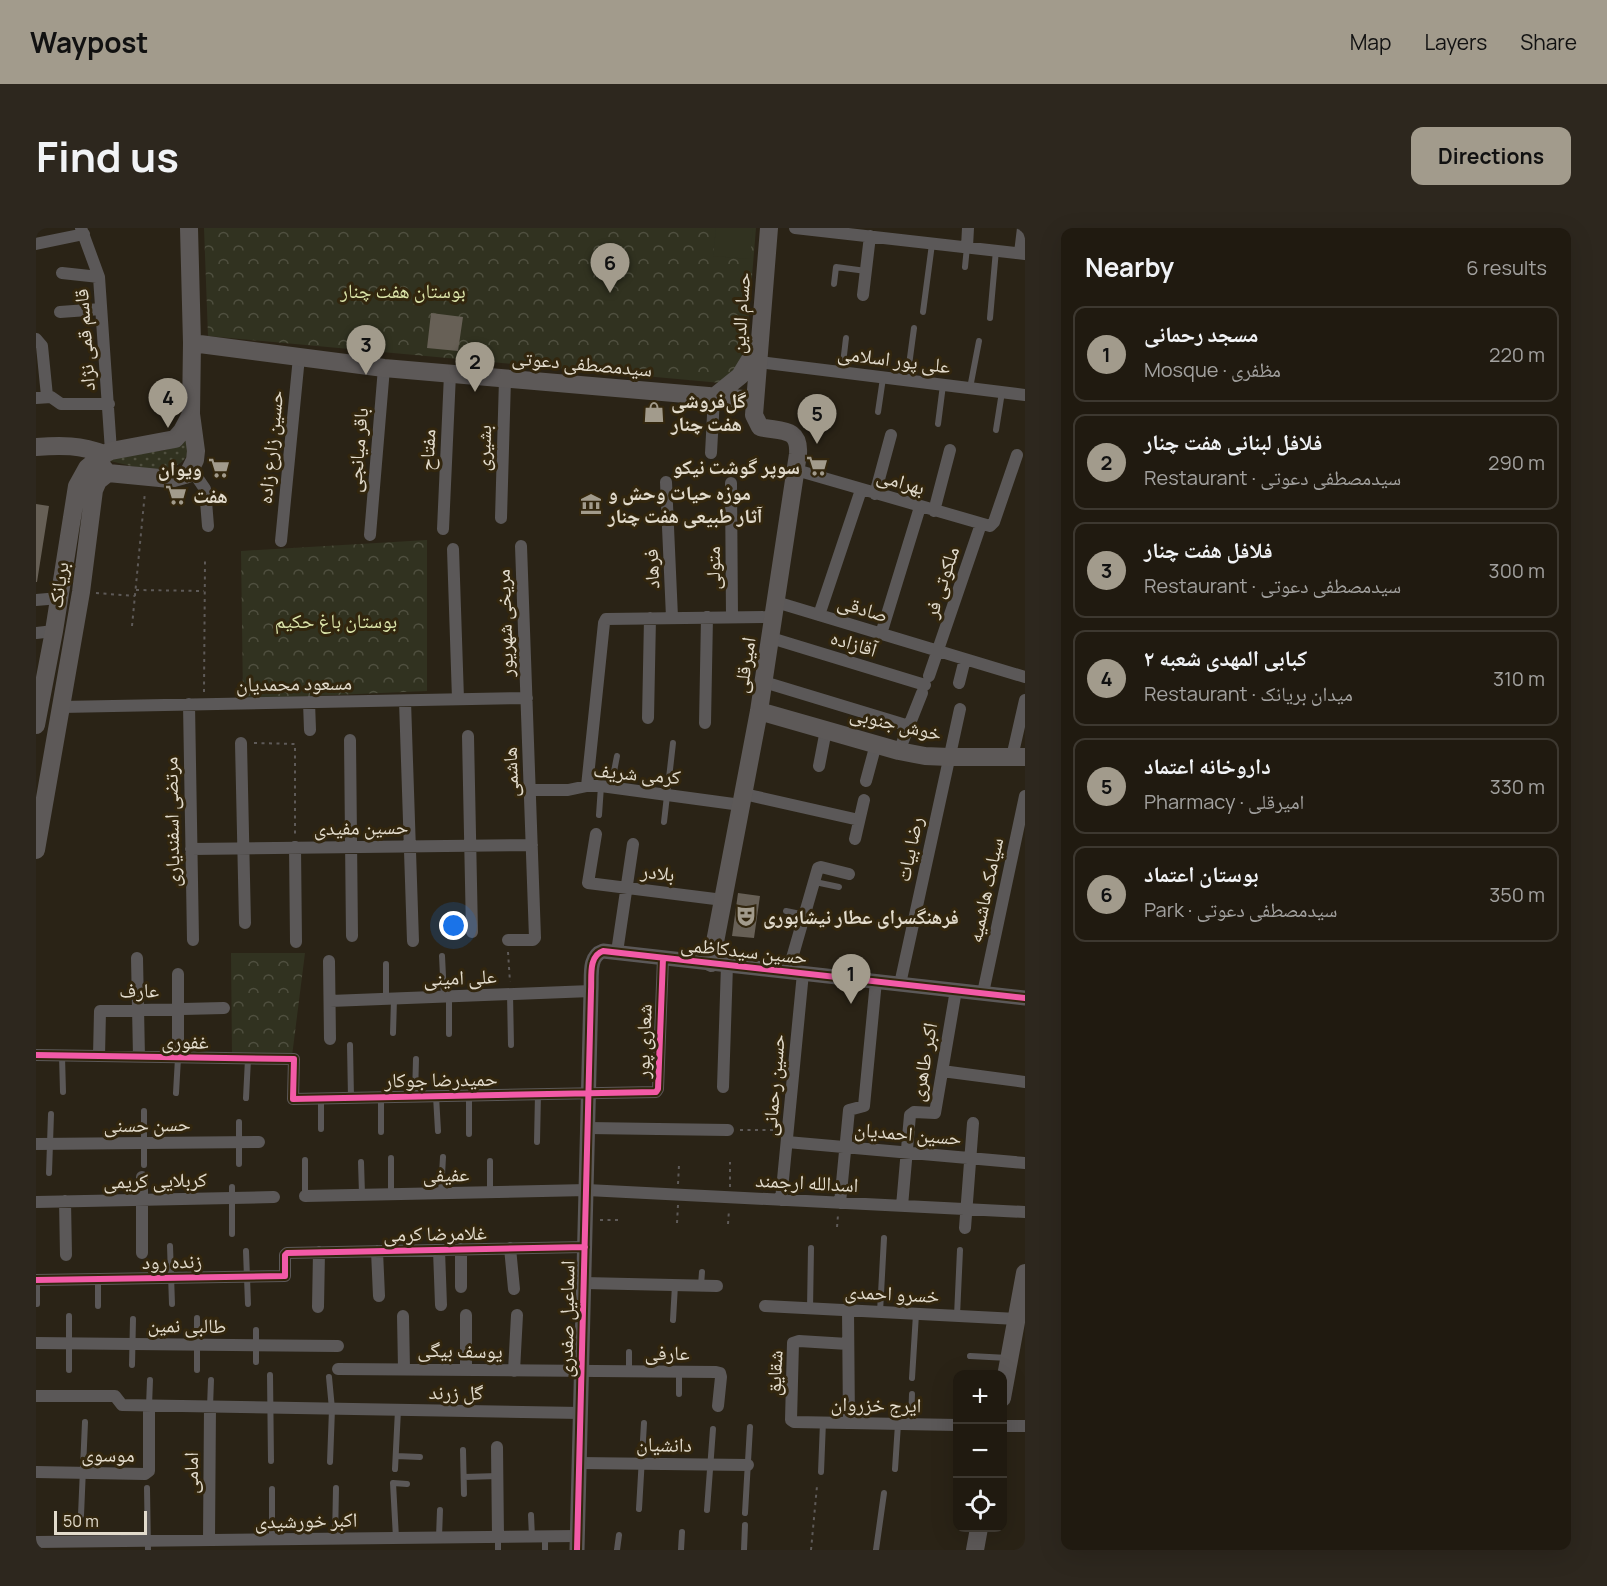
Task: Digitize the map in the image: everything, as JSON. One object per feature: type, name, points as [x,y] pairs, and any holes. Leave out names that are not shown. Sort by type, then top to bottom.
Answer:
[{"type":"main road","points":[[108,453],[101,460],[102,466],[108,473],[170,479],[182,477],[192,470],[196,451],[191,414],[189,228]]},
{"type":"main road","name":"حسام الدین","points":[[755,400],[769,228]]},
{"type":"main road","points":[[714,397],[740,376],[761,341]]},
{"type":"main road","name":"سیدمصطفی دعوتی","points":[[192,343],[384,368],[755,400]]},
{"type":"main road","name":"امیرقلی","points":[[719,964],[723,900],[764,682],[799,445],[797,439],[787,432],[760,427],[754,415],[755,400]]},
{"type":"main road","points":[[36,447],[69,445],[108,453],[175,439],[191,414]]},
{"type":"main road","name":"بریانک","points":[[37,715],[45,632],[59,598],[77,486],[87,468],[108,453]]},
{"type":"main road","name":"بریانک","points":[[36,850],[40,801],[61,707],[81,592],[94,490],[98,481],[108,473]]},
{"type":"main road","name":"خوش جنوبی","points":[[759,711],[899,751],[949,758],[1018,757]]},
{"type":"main road","points":[[1006,1370],[1025,1273]]},
{"type":"main road","points":[[975,1550],[978,1532]]},
{"type":"street","points":[[795,228],[846,231],[870,236],[908,234],[932,243],[1023,253],[1023,228]]},
{"type":"street","points":[[967,247],[968,228]]},
{"type":"street","points":[[36,244],[82,231]]},
{"type":"street","name":"قاسم قمی نژاد","points":[[82,231],[99,277],[109,404],[108,453]]},
{"type":"street","points":[[863,296],[870,236]]},
{"type":"street","points":[[62,273],[99,277]]},
{"type":"street","points":[[60,312],[101,309]]},
{"type":"street","points":[[36,339],[42,346],[42,397],[61,404],[109,404]]},
{"type":"street","name":"حسین زارع زاده","points":[[281,541],[299,357]]},
{"type":"street","name":"علی پور اسلامی","points":[[759,362],[1025,395]]},
{"type":"street","name":"باقر میانجی","points":[[370,535],[384,368]]},
{"type":"street","name":"مفتاح","points":[[443,529],[450,374]]},
{"type":"street","name":"بشیری","points":[[501,518],[505,379]]},
{"type":"street","points":[[711,453],[714,397]]},
{"type":"street","points":[[875,494],[891,435]]},
{"type":"street","points":[[934,511],[950,450]]},
{"type":"street","name":"بهرامی","points":[[796,470],[990,526],[994,522],[1017,455]]},
{"type":"street","points":[[192,470],[205,489],[208,526]]},
{"type":"street","name":"فرهاد","points":[[666,482],[672,617]]},
{"type":"street","name":"متولی","points":[[731,483],[732,617]]},
{"type":"street","points":[[819,615],[861,490]]},
{"type":"street","points":[[881,634],[920,507]]},
{"type":"street","name":"ملکوتی فر","points":[[899,751],[939,651],[981,525]]},
{"type":"street","name":"مریخی شهریور","points":[[521,546],[527,698]]},
{"type":"street","points":[[453,549],[458,699]]},
{"type":"street","points":[[36,600],[59,598]]},
{"type":"street","name":"صادقی","points":[[587,786],[604,623],[610,618],[732,617],[775,610],[819,615],[1025,677]]},
{"type":"street","points":[[705,723],[707,617]]},
{"type":"street","points":[[648,718],[650,618]]},
{"type":"street","name":"آقازاده","points":[[771,638],[925,685]]},
{"type":"street","points":[[959,683],[965,659]]},
{"type":"street","points":[[764,682],[909,726]]},
{"type":"street","name":"مسعود محمدیان","points":[[61,707],[527,698]]},
{"type":"street","name":"هاشمی","points":[[508,940],[533,940],[535,938],[527,698]]},
{"type":"street","points":[[405,700],[412,941]]},
{"type":"street","points":[[1018,757],[1025,700]]},
{"type":"street","points":[[309,702],[310,730]]},
{"type":"street","name":"مرتضی اسفندیاری","points":[[189,704],[193,940]]},
{"type":"street","name":"رضا بیات","points":[[900,984],[960,709]]},
{"type":"street","points":[[819,766],[826,730]]},
{"type":"street","points":[[468,736],[472,932]]},
{"type":"street","points":[[350,740],[352,936]]},
{"type":"street","points":[[241,743],[245,923]]},
{"type":"street","points":[[866,781],[876,744]]},
{"type":"street","name":"کرمی شریف","points":[[530,790],[568,790],[587,786],[606,786],[667,795],[742,800],[860,820]]},
{"type":"street","name":"سیامک هاشمیه","points":[[983,993],[1025,796]]},
{"type":"street","points":[[855,839],[864,800]]},
{"type":"street","name":"بلادر","points":[[596,834],[588,883],[723,900]]},
{"type":"street","points":[[610,952],[626,888],[633,844]]},
{"type":"street","name":"حسین مفیدی","points":[[191,849],[532,845]]},
{"type":"street","points":[[295,848],[296,942]]},
{"type":"street","points":[[815,882],[819,867],[849,874]]},
{"type":"street","name":"حسین رحمانی","points":[[781,1200],[796,972],[806,915],[815,882]]},
{"type":"street","name":"حسین سیدکاظمی","points":[[610,952],[1025,998]]},
{"type":"street","name":"اسماعیل صفدری","points":[[577,1543],[591,991],[593,959],[596,954],[610,952]]},
{"type":"street","points":[[136,958],[139,1010],[138,1057]]},
{"type":"street","name":"شعاری پور","points":[[589,1093],[658,1091],[663,958]]},
{"type":"street","points":[[329,962],[330,1040]]},
{"type":"street","points":[[719,964],[723,1087]]},
{"type":"street","points":[[178,974],[178,1058]]},
{"type":"street","points":[[840,1203],[849,1110],[864,1106],[876,981]]},
{"type":"street","name":"اکبر طاهری","points":[[907,1152],[910,1115],[914,1112],[935,1113],[956,990]]},
{"type":"street","name":"علی امینی","points":[[330,1001],[591,991]]},
{"type":"street","name":"عارف","points":[[99,1056],[100,1011],[224,1008]]},
{"type":"street","name":"غفوری","points":[[36,1055],[294,1059],[293,1099]]},
{"type":"street","points":[[942,1071],[1025,1082]]},
{"type":"street","name":"حمیدرضا جوکار","points":[[293,1099],[589,1093]]},
{"type":"street","points":[[965,1228],[973,1123]]},
{"type":"street","points":[[588,1128],[728,1130]]},
{"type":"street","name":"حسین احمدیان","points":[[787,1136],[846,1147],[1025,1162]]},
{"type":"street","name":"حسن حسنی","points":[[42,1144],[258,1142]]},
{"type":"street","points":[[902,1206],[907,1152]]},
{"type":"street","points":[[142,1253],[143,1171]]},
{"type":"street","name":"عفیفی","points":[[305,1196],[587,1190]]},
{"type":"street","name":"اسدالله ارجمند","points":[[587,1190],[1025,1212]]},
{"type":"street","name":"کربلایی کریمی","points":[[36,1202],[142,1200],[232,1192],[274,1197]]},
{"type":"street","points":[[65,1201],[66,1256]]},
{"type":"street","name":"غلامرضا کرمی","points":[[287,1253],[585,1247]]},
{"type":"street","points":[[510,1248],[514,1289]]},
{"type":"street","points":[[439,1250],[441,1305]]},
{"type":"street","points":[[460,1250],[461,1287]]},
{"type":"street","points":[[377,1251],[379,1296]]},
{"type":"street","points":[[318,1252],[318,1307]]},
{"type":"street","name":"زنده رود","points":[[36,1280],[285,1276],[285,1255],[287,1253]]},
{"type":"street","points":[[584,1283],[717,1286]]},
{"type":"street","name":"خسرو احمدی","points":[[765,1306],[1017,1318]]},
{"type":"street","points":[[848,1311],[849,1423]]},
{"type":"street","points":[[466,1315],[466,1370]]},
{"type":"street","points":[[514,1371],[517,1315]]},
{"type":"street","points":[[403,1316],[404,1369]]},
{"type":"street","name":"شقایق","points":[[794,1422],[791,1420],[793,1343],[799,1341],[848,1344]]},
{"type":"street","name":"طالبی نمین","points":[[36,1342],[338,1346]]},
{"type":"street","name":"یوسف بیگی","points":[[334,1373],[404,1369],[582,1371]]},
{"type":"street","name":"عارفی","points":[[582,1371],[720,1373],[718,1406]]},
{"type":"street","name":"گل زرند","points":[[36,1396],[115,1396],[122,1405],[149,1406],[580,1413]]},
{"type":"street","name":"موسوی","points":[[36,1472],[147,1473],[149,1471],[149,1406]]},
{"type":"street","name":"امامی","points":[[209,1545],[210,1407]]},
{"type":"street","name":"ایرج خزروان","points":[[794,1422],[953,1425]]},
{"type":"street","points":[[1007,1426],[1025,1426]]},
{"type":"street","points":[[497,1447],[498,1544]]},
{"type":"street","name":"دانشیان","points":[[579,1463],[748,1465]]},
{"type":"street","name":"اکبر خورشیدی","points":[[36,1542],[92,1546],[272,1545],[335,1539],[396,1544],[439,1538],[498,1544],[532,1537],[545,1537],[577,1543]]},
{"type":"lane","points":[[923,312],[932,243]]},
{"type":"lane","points":[[965,267],[967,247]]},
{"type":"lane","points":[[990,318],[996,250]]},
{"type":"lane","points":[[834,284],[836,267],[866,271]]},
{"type":"lane","points":[[907,380],[914,328]]},
{"type":"lane","points":[[842,372],[846,338]]},
{"type":"lane","points":[[970,388],[979,341]]},
{"type":"lane","points":[[878,412],[883,378]]},
{"type":"lane","points":[[938,424],[942,385]]},
{"type":"lane","points":[[996,430],[1002,392]]},
{"type":"lane","points":[[664,822],[673,743]]},
{"type":"lane","points":[[599,815],[617,756]]},
{"type":"lane","points":[[815,882],[839,887]]},
{"type":"lane","points":[[786,911],[806,915]]},
{"type":"lane","points":[[442,956],[449,1034]]},
{"type":"lane","points":[[386,964],[393,1033]]},
{"type":"lane","points":[[510,994],[511,1045]]},
{"type":"lane","points":[[350,1045],[351,1098]]},
{"type":"lane","points":[[62,1056],[63,1092]]},
{"type":"lane","points":[[176,1093],[178,1058]]},
{"type":"lane","points":[[246,1098],[248,1059]]},
{"type":"lane","points":[[415,1096],[416,1059]]},
{"type":"lane","points":[[537,1142],[538,1094]]},
{"type":"lane","points":[[469,1095],[469,1134]]},
{"type":"lane","points":[[436,1096],[438,1131]]},
{"type":"lane","points":[[381,1097],[381,1132]]},
{"type":"lane","points":[[321,1098],[321,1129]]},
{"type":"lane","points":[[143,1171],[144,1111]]},
{"type":"lane","points":[[49,1173],[42,1144],[51,1114]]},
{"type":"lane","points":[[239,1122],[239,1164]]},
{"type":"lane","points":[[441,1193],[443,1156]]},
{"type":"lane","points":[[391,1158],[391,1194]]},
{"type":"lane","points":[[305,1160],[305,1196]]},
{"type":"lane","points":[[490,1161],[490,1192]]},
{"type":"lane","points":[[361,1162],[362,1195]]},
{"type":"lane","points":[[232,1192],[232,1234]]},
{"type":"lane","points":[[879,1312],[884,1238]]},
{"type":"lane","points":[[170,1246],[172,1304]]},
{"type":"lane","points":[[810,1309],[811,1248]]},
{"type":"lane","points":[[957,1316],[960,1250]]},
{"type":"lane","points":[[246,1251],[248,1304]]},
{"type":"lane","points":[[701,1285],[702,1272]]},
{"type":"lane","points":[[98,1279],[98,1306]]},
{"type":"lane","points":[[36,1280],[37,1304]]},
{"type":"lane","points":[[674,1320],[675,1285]]},
{"type":"lane","points":[[912,1378],[916,1314]]},
{"type":"lane","points":[[69,1316],[69,1370]]},
{"type":"lane","points":[[197,1318],[197,1370]]},
{"type":"lane","points":[[132,1365],[133,1319]]},
{"type":"lane","points":[[256,1330],[256,1362]]},
{"type":"lane","points":[[629,1352],[629,1372]]},
{"type":"lane","points":[[970,1356],[1010,1358]]},
{"type":"lane","points":[[679,1372],[679,1394]]},
{"type":"lane","points":[[330,1462],[334,1373]]},
{"type":"lane","points":[[270,1375],[271,1461]]},
{"type":"lane","points":[[149,1406],[150,1380]]},
{"type":"lane","points":[[210,1407],[211,1380]]},
{"type":"lane","points":[[911,1424],[912,1394]]},
{"type":"lane","points":[[395,1469],[398,1410]]},
{"type":"lane","points":[[81,1515],[85,1422]]},
{"type":"lane","points":[[820,1472],[823,1422]]},
{"type":"lane","points":[[639,1509],[644,1423]]},
{"type":"lane","points":[[895,1468],[898,1424]]},
{"type":"lane","points":[[745,1513],[750,1427]]},
{"type":"lane","points":[[707,1510],[712,1429]]},
{"type":"lane","points":[[463,1450],[464,1494]]},
{"type":"lane","points":[[396,1456],[420,1457]]},
{"type":"lane","points":[[464,1477],[498,1476]]},
{"type":"lane","points":[[396,1544],[393,1483],[407,1484]]},
{"type":"lane","points":[[147,1488],[148,1545]]},
{"type":"lane","points":[[335,1539],[336,1488]]},
{"type":"lane","points":[[272,1489],[272,1545]]},
{"type":"lane","points":[[876,1550],[884,1493]]},
{"type":"lane","points":[[439,1538],[440,1510]]},
{"type":"lane","points":[[531,1515],[532,1537]]},
{"type":"lane","points":[[744,1550],[745,1525]]},
{"type":"lane","points":[[681,1550],[682,1532]]},
{"type":"lane","points":[[617,1550],[619,1535]]},
{"type":"lane","points":[[545,1537],[545,1550]]},
{"type":"path","points":[[132,626],[146,477]]},
{"type":"path","points":[[204,704],[205,560]]},
{"type":"path","points":[[136,590],[204,591]]},
{"type":"path","points":[[81,592],[135,596]]},
{"type":"path","points":[[241,743],[295,744],[295,848]]},
{"type":"path","points":[[508,940],[510,994]]},
{"type":"path","points":[[728,1130],[787,1136]]},
{"type":"path","points":[[728,1224],[730,1162]]},
{"type":"path","points":[[677,1223],[679,1165]]},
{"type":"path","points":[[586,1220],[618,1220]]},
{"type":"path","points":[[811,1550],[817,1486]]},
{"type":"green space","name":"بوستان هفت چنار","points":[[204,228],[756,228],[743,385],[208,336]]},
{"type":"green space","points":[[716,228],[753,228],[750,259],[713,256]]},
{"type":"green space","points":[[188,431],[188,451],[184,460],[176,466],[154,469],[110,461],[111,454],[161,451],[173,448]]},
{"type":"green space","name":"بوستان باغ حکیم","points":[[427,540],[427,691],[243,699],[241,551]]},
{"type":"green space","points":[[231,953],[305,953],[292,1056],[232,1054]]},
{"type":"building","points":[[431,313],[463,317],[458,351],[427,348]]},
{"type":"building","points":[[36,504],[49,506],[37,582],[36,582]]},
{"type":"building","name":"فرهنگسرای عطار نیشابوری","points":[[738,893],[760,896],[754,938],[732,936]]},
{"type":"cycle path","points":[[577,1550],[591,974],[595,957],[603,951],[1025,998]]},
{"type":"cycle path","points":[[36,1055],[294,1059],[293,1099],[656,1092],[658,1089],[663,958]]},
{"type":"cycle path","points":[[36,1280],[285,1276],[285,1255],[287,1253],[585,1247]]},
{"type":"place","name":"بوستان اعتماد","points":[[610,293]]},
{"type":"place","name":"فلافل هفت چنار","points":[[366,375]]},
{"type":"place","name":"فلافل لبنانی هفت چنار","points":[[475,392]]},
{"type":"place","name":"گل‌فروشی هفت چنار","points":[[654,412]]},
{"type":"place","name":"کبابی المهدی شعبه ۲","points":[[168,428]]},
{"type":"place","name":"داروخانه اعتماد","points":[[817,444]]},
{"type":"place","name":"سوپر گوشت نیکو","points":[[817,466]]},
{"type":"place","name":"ویوان","points":[[219,468]]},
{"type":"place","name":"هفت","points":[[176,495]]},
{"type":"place","name":"موزه حیات وحش و آثار طبیعی هفت چنار","points":[[591,504]]},
{"type":"place","name":"فرهنگسرای عطار نیشابوری","points":[[746,916]]},
{"type":"place","name":"مسجد رحمانی","points":[[851,1004]]}]
